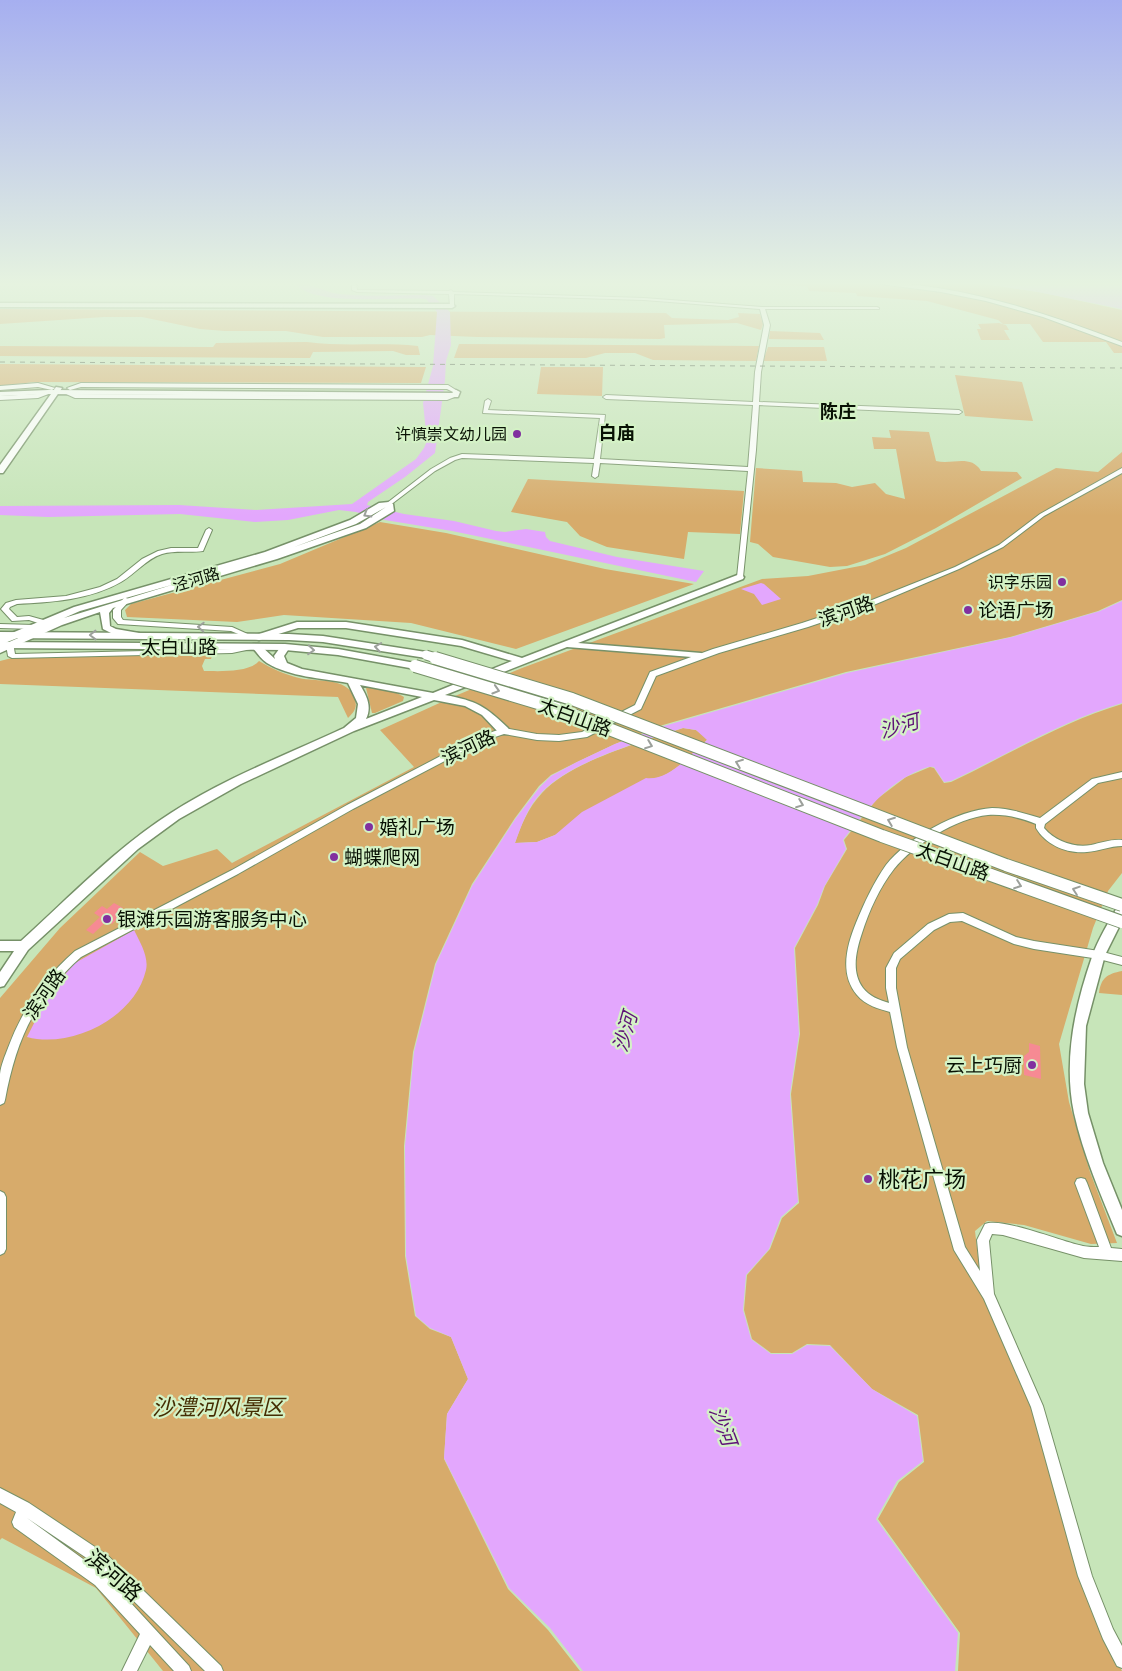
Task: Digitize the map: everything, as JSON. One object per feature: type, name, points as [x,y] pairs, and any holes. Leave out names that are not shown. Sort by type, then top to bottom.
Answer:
[{"type":"main road","points":[[0,393],[68,390],[450,393]]},
{"type":"main road","name":"太白山路","points":[[6,642],[34,631],[253,641],[285,647],[338,652],[415,666],[558,709],[882,836],[1122,922]]},
{"type":"main road","name":"太白山路","points":[[0,635],[6,642],[107,647],[323,639],[426,655],[572,699],[1006,865],[1122,905]]},
{"type":"street","points":[[0,982],[24,946],[134,846],[175,816],[236,781],[348,730],[740,577],[761,360]]},
{"type":"street","points":[[0,471],[53,390]]},
{"type":"street","points":[[606,397],[959,412]]},
{"type":"street","points":[[488,401],[485,412],[603,416],[595,476]]},
{"type":"street","points":[[387,506],[442,464],[462,456],[751,469]]},
{"type":"street","name":"滨河路","points":[[0,1100],[7,1064],[19,1032],[49,982],[62,967],[78,954],[235,872],[366,798],[480,739],[504,730],[552,738],[584,735],[638,707],[653,674],[701,656],[836,615],[957,568],[1001,546],[1060,504],[1122,470]]},
{"type":"street","name":"泾河路","points":[[34,631],[44,623],[77,609],[268,554],[353,522],[387,506]]},
{"type":"street","name":"泾河路","points":[[34,631],[126,600],[274,557],[363,526],[387,506]]},
{"type":"street","points":[[44,623],[29,618],[16,618],[5,609],[8,605],[16,602],[69,598],[92,593],[114,584],[155,554],[168,551],[201,550],[209,530]]},
{"type":"street","points":[[126,600],[117,610],[116,618],[121,622],[232,629],[253,641],[270,660],[283,666],[300,672],[433,696],[486,713],[504,730]]},
{"type":"street","points":[[29,618],[28,606],[31,601]]},
{"type":"street","points":[[110,606],[104,612],[106,626],[113,631],[136,635]]},
{"type":"street","points":[[253,641],[297,625],[346,624],[462,643],[522,661]]},
{"type":"street","points":[[0,626],[34,631]]},
{"type":"street","points":[[0,650],[6,642]]},
{"type":"street","points":[[566,645],[701,656]]},
{"type":"street","points":[[283,666],[279,656],[285,647]]},
{"type":"street","points":[[348,730],[361,720],[363,712],[360,692],[351,680]]},
{"type":"street","points":[[1122,775],[1095,781],[1041,822],[1040,828],[1052,840],[1069,847],[1085,849],[1122,843]]},
{"type":"street","points":[[895,1010],[877,1004],[860,992],[850,968],[855,941],[870,899],[896,860],[943,827],[963,817],[985,812],[1016,813],[1041,822]]},
{"type":"street","points":[[1122,909],[1100,954],[1079,1026],[1077,1084],[1081,1113],[1091,1146],[1122,1229]]},
{"type":"street","points":[[1122,961],[1100,954],[1034,945],[1014,940],[963,917],[949,918],[931,927],[897,956],[891,968],[891,988],[902,1047],[960,1250],[988,1296],[1037,1406],[1085,1576],[1108,1634],[1122,1661]]},
{"type":"street","points":[[0,946],[24,946]]},
{"type":"street","points":[[1081,1183],[1107,1254]]},
{"type":"street","points":[[0,1197],[0,1249]]},
{"type":"street","points":[[988,1296],[983,1240],[989,1228],[1002,1229],[1084,1252],[1122,1255]]},
{"type":"street","name":"滨河路","points":[[0,1495],[24,1508],[102,1560],[216,1671]]},
{"type":"street","points":[[24,1508],[19,1522],[100,1580],[184,1671]]},
{"type":"street","points":[[128,1671],[148,1632]]},
{"type":"green space","points":[[653,360],[756,360],[756,361]]},
{"type":"green space","points":[[827,360],[827,361],[763,361]]},
{"type":"green space","points":[[0,364],[426,367],[421,383],[34,382],[0,386]]},
{"type":"green space","points":[[541,367],[603,367],[602,396],[537,394]]},
{"type":"green space","points":[[955,375],[1022,382],[1033,421],[965,416]]},
{"type":"green space","points":[[889,430],[929,432],[936,461],[967,461],[977,466],[981,471],[1017,472],[1022,478],[936,528],[885,554],[847,566],[830,567],[773,557],[758,544],[750,542],[756,468],[802,471],[803,482],[836,483],[852,487],[875,483],[886,494],[905,499],[896,449],[874,449],[872,437],[891,438]]},
{"type":"green space","name":"沙澧河风景区","points":[[1122,452],[1122,600],[1098,611],[1010,637],[846,672],[663,725],[615,744],[551,775],[539,786],[515,818],[472,884],[435,964],[413,1052],[404,1146],[405,1256],[415,1316],[430,1329],[451,1337],[468,1379],[447,1414],[444,1459],[508,1589],[548,1630],[580,1671],[163,1671],[96,1588],[2,1538],[0,1540],[0,998],[60,928],[140,852],[163,866],[217,849],[232,863],[414,767],[380,730],[455,696],[522,668],[762,579],[808,576],[865,565],[906,548],[1056,468],[1098,472]]},
{"type":"green space","points":[[528,479],[744,491],[740,534],[688,532],[684,559],[607,547],[580,536],[567,522],[511,512]]},
{"type":"green space","points":[[380,522],[446,533],[605,569],[694,584],[516,649],[411,623],[284,615],[237,622],[127,617],[125,610],[131,604],[280,564]]},
{"type":"green space","points":[[213,653],[211,659],[205,659],[202,666],[204,671],[248,668],[259,661],[283,673],[345,686],[354,697],[355,709],[348,718],[338,697],[0,684],[0,661],[12,658]]},
{"type":"green space","points":[[371,687],[395,692],[404,697],[403,701],[372,713],[366,688]]},
{"type":"green space","points":[[1122,704],[1122,873],[1108,891],[1093,928],[1059,1044],[1069,1102],[1090,1172],[1117,1243],[1091,1244],[1024,1225],[987,1221],[975,1231],[980,1274],[1029,1395],[1114,1657],[1122,1671],[958,1671],[960,1633],[878,1519],[899,1482],[924,1462],[918,1415],[872,1389],[830,1345],[807,1344],[792,1353],[771,1353],[752,1339],[744,1310],[747,1275],[770,1249],[782,1218],[799,1203],[791,1094],[800,1034],[795,948],[818,905],[825,886],[847,849],[844,840],[877,799],[906,777],[930,767],[934,768],[944,783],[951,782],[1057,729]]},
{"type":"green space","points":[[683,728],[696,730],[708,739],[672,771],[663,776],[646,779],[555,835],[537,842],[515,843],[522,823],[542,793],[571,771],[628,746]]},
{"type":"green space","points":[[1122,971],[1122,995],[1099,993],[1103,980],[1112,974]]},
{"type":"water","points":[[433,360],[446,360],[435,453],[405,477],[368,502],[367,505],[404,514],[454,521],[496,531],[505,532],[526,529],[545,532],[546,537],[550,541],[617,557],[704,571],[696,582],[452,531],[339,510],[288,520],[255,522],[180,514],[48,517],[0,515],[0,506],[179,505],[256,510],[352,504],[416,459],[424,448],[427,441],[423,403]]},
{"type":"water","points":[[761,583],[781,599],[762,605],[754,594],[741,589]]},
{"type":"water","name":"沙河","points":[[1122,601],[1122,703],[1099,710],[1056,728],[951,781],[944,782],[934,767],[929,767],[908,776],[886,791],[843,840],[846,849],[824,887],[817,905],[794,948],[799,1034],[790,1094],[798,1202],[781,1217],[769,1249],[746,1275],[743,1310],[751,1339],[771,1354],[792,1354],[807,1345],[830,1346],[872,1389],[917,1416],[923,1461],[897,1481],[876,1519],[958,1633],[955,1671],[583,1671],[550,1628],[509,1588],[444,1458],[447,1414],[468,1379],[451,1337],[430,1328],[416,1316],[406,1256],[405,1146],[414,1052],[436,964],[472,886],[516,818],[551,776],[615,744],[664,726],[847,673],[1012,637],[1100,611]],"holes":[[[683,728],[696,730],[707,740],[671,771],[655,778],[646,778],[582,812],[555,835],[537,842],[515,843],[526,816],[537,797],[571,770],[608,753],[647,739]]]},
{"type":"water","points":[[134,930],[147,965],[140,987],[129,1002],[99,1026],[81,1034],[44,1040],[27,1037],[51,990],[75,963]]},
{"type":"building","name":"银滩乐园游客服务中心","points":[[114,903],[123,908],[116,914],[120,916],[112,924],[107,921],[93,934],[86,930],[100,917],[94,913],[102,906],[107,909]]},
{"type":"building","name":"云上巧厨","points":[[1029,1043],[1040,1046],[1041,1079],[1024,1075],[1024,1056],[1029,1052]]},
{"type":"railway","points":[[0,362],[1122,368]]},
{"type":"place","name":"许慎崇文幼儿园","points":[[517,434]]},
{"type":"place","name":"识字乐园","points":[[1062,582]]},
{"type":"place","name":"论语广场","points":[[968,610]]},
{"type":"place","name":"婚礼广场","points":[[369,827]]},
{"type":"place","name":"蝴蝶爬网","points":[[334,857]]},
{"type":"place","name":"银滩乐园游客服务中心","points":[[107,919]]},
{"type":"place","name":"云上巧厨","points":[[1032,1065]]},
{"type":"place","name":"桃花广场","points":[[868,1179]]},
{"type":"district","name":"陈庄","points":[[838,412]]},
{"type":"district","name":"白庙","points":[[617,433]]}]
